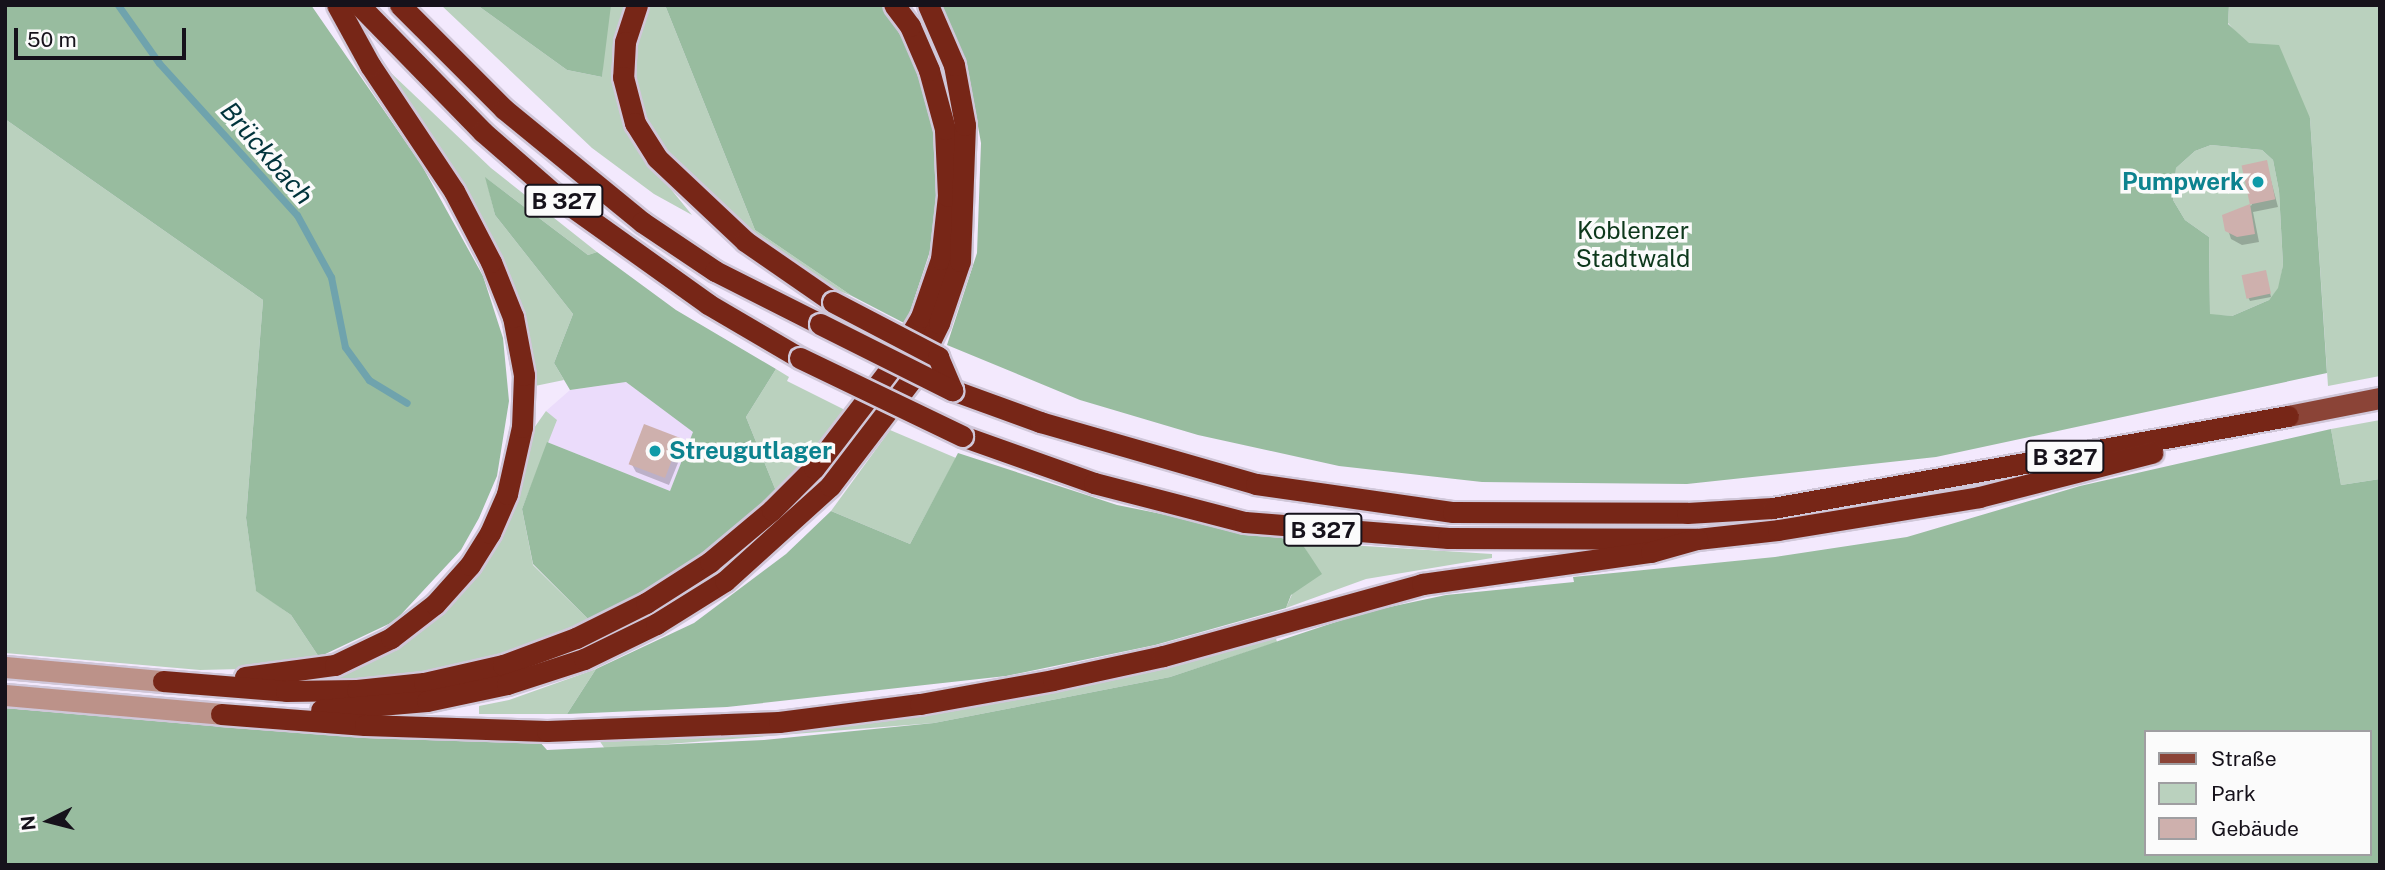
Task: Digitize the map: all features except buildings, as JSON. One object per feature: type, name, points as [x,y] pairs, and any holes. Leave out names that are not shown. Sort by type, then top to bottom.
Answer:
[{"type":"highway","points":[[163,681],[287,674],[335,665],[391,638],[435,604],[470,565],[507,494],[516,460],[523,375],[513,317],[454,191],[370,65],[337,5]]},
{"type":"highway","name":"B 327","points":[[359,5],[473,122],[554,194],[708,304],[800,358],[962,436],[1094,483],[1245,522],[1448,538],[1697,539],[1847,520],[1979,497],[2288,416]]},
{"type":"highway","name":"B 327","points":[[400,5],[504,109],[642,222],[715,271],[952,390],[1256,485],[1353,501],[1466,512],[1687,513],[1773,508],[2288,416]]},
{"type":"highway","points":[[637,5],[625,42],[622,77],[635,123],[657,158],[746,241],[833,302],[938,357],[952,390]]},
{"type":"highway","points":[[163,681],[286,691],[357,690],[424,683],[503,664],[576,638],[646,603],[710,562],[772,510],[837,440],[890,369],[921,317],[940,259],[948,196],[944,129],[929,70],[909,26],[894,5]]},
{"type":"highway","points":[[221,714],[427,701],[507,684],[558,667],[656,624],[725,581],[796,521],[830,486],[911,380],[939,323],[960,261],[965,125],[954,65],[928,5]]},
{"type":"highway","points":[[221,714],[365,725],[547,731],[779,722],[920,704],[1053,680],[1163,656],[1422,584],[1651,552],[1697,539]]},
{"type":"main road","name":"B 327","points":[[2288,416],[2380,398]]},
{"type":"street","points":[[5,667],[163,681]]},
{"type":"street","points":[[5,695],[221,714]]},
{"type":"shaded area","points":[[626,382],[694,432],[670,491],[547,442],[556,420],[546,411],[570,390]]},
{"type":"green space","points":[[5,5],[311,5],[421,164],[483,276],[503,338],[509,401],[497,476],[479,518],[461,550],[395,621],[319,657],[291,615],[256,591],[246,518],[263,300],[5,119]]},
{"type":"green space","points":[[441,5],[477,5],[567,70],[602,77],[606,15],[611,5],[626,5],[615,38],[615,86],[648,161],[692,215],[654,194],[592,148]]},
{"type":"green space","points":[[477,5],[611,5],[602,77],[567,70]]},
{"type":"green space","points":[[645,5],[665,5],[755,230],[852,296],[824,285],[751,234],[669,158],[642,118],[634,91],[632,53]]},
{"type":"green space","points":[[665,5],[884,5],[919,70],[937,148],[939,190],[934,239],[906,324],[852,296],[755,230]]},
{"type":"green space","name":"Koblenzer Stadtwald","points":[[939,5],[2229,5],[2228,24],[2249,43],[2279,45],[2310,118],[2327,373],[1936,457],[1687,484],[1482,482],[1339,466],[1198,435],[1080,400],[947,345],[977,253],[981,143],[967,65]],"holes":[[[2211,145],[2262,150],[2273,160],[2279,191],[2283,265],[2278,288],[2269,300],[2232,316],[2210,314],[2209,237],[2185,220],[2173,200],[2176,168],[2195,151]]]},
{"type":"green space","points":[[2229,5],[2380,5],[2380,376],[2328,386],[2310,118],[2228,23]]},
{"type":"green space","points":[[390,72],[491,168],[597,252],[588,255],[486,178],[495,215],[573,314],[554,363],[564,380],[535,386],[524,315],[495,243]]},
{"type":"green space","points":[[5,119],[263,300],[246,518],[256,590],[291,615],[319,657],[241,669],[200,670],[5,653]]},
{"type":"green space","points":[[2211,145],[2262,150],[2273,160],[2279,191],[2283,265],[2279,288],[2269,300],[2232,316],[2210,315],[2209,237],[2185,220],[2173,200],[2176,168],[2195,151]]},
{"type":"green space","points":[[485,177],[588,255],[597,252],[676,310],[776,369],[746,417],[778,496],[706,554],[591,622],[533,564],[522,509],[547,442],[670,491],[693,432],[626,382],[570,390],[554,363],[573,314],[495,215]]},
{"type":"green space","points":[[776,369],[789,377],[787,381],[849,412],[778,496],[746,417]]},
{"type":"green space","points":[[546,411],[557,420],[522,509],[533,565],[591,622],[516,653],[432,674],[321,683],[320,679],[397,647],[446,607],[514,502],[534,428]]},
{"type":"green space","points":[[2380,420],[2380,479],[2341,485],[2331,429]]},
{"type":"green space","points":[[2331,429],[2341,485],[2380,479],[2380,865],[5,865],[5,708],[325,734],[538,740],[547,750],[764,740],[934,723],[1170,677],[1366,612],[1446,595],[1574,582],[1573,577],[1775,557],[1907,537],[2080,486]]},
{"type":"green space","points":[[890,430],[956,458],[910,544],[831,511]]},
{"type":"green space","points":[[958,453],[1117,505],[1301,542],[1322,574],[1291,595],[1286,608],[1155,645],[1006,676],[727,707],[567,714],[596,669],[694,623],[786,554],[831,511],[910,544]]},
{"type":"green space","points":[[1301,542],[1492,554],[1492,558],[1366,579],[1286,608],[1309,555]]},
{"type":"green space","points":[[1275,635],[1277,642],[1170,677],[934,723],[605,749],[599,740],[667,735],[1157,667]]},
{"type":"green space","points":[[596,669],[567,714],[479,714],[479,706],[509,700]]},
{"type":"waterway","name":"Brückbach","points":[[118,5],[159,63],[297,215],[331,277],[345,347],[369,380],[407,403]]},
{"type":"place","name":"Pumpwerk","points":[[2258,182]]},
{"type":"place","name":"Streugutlager","points":[[655,451]]}]
